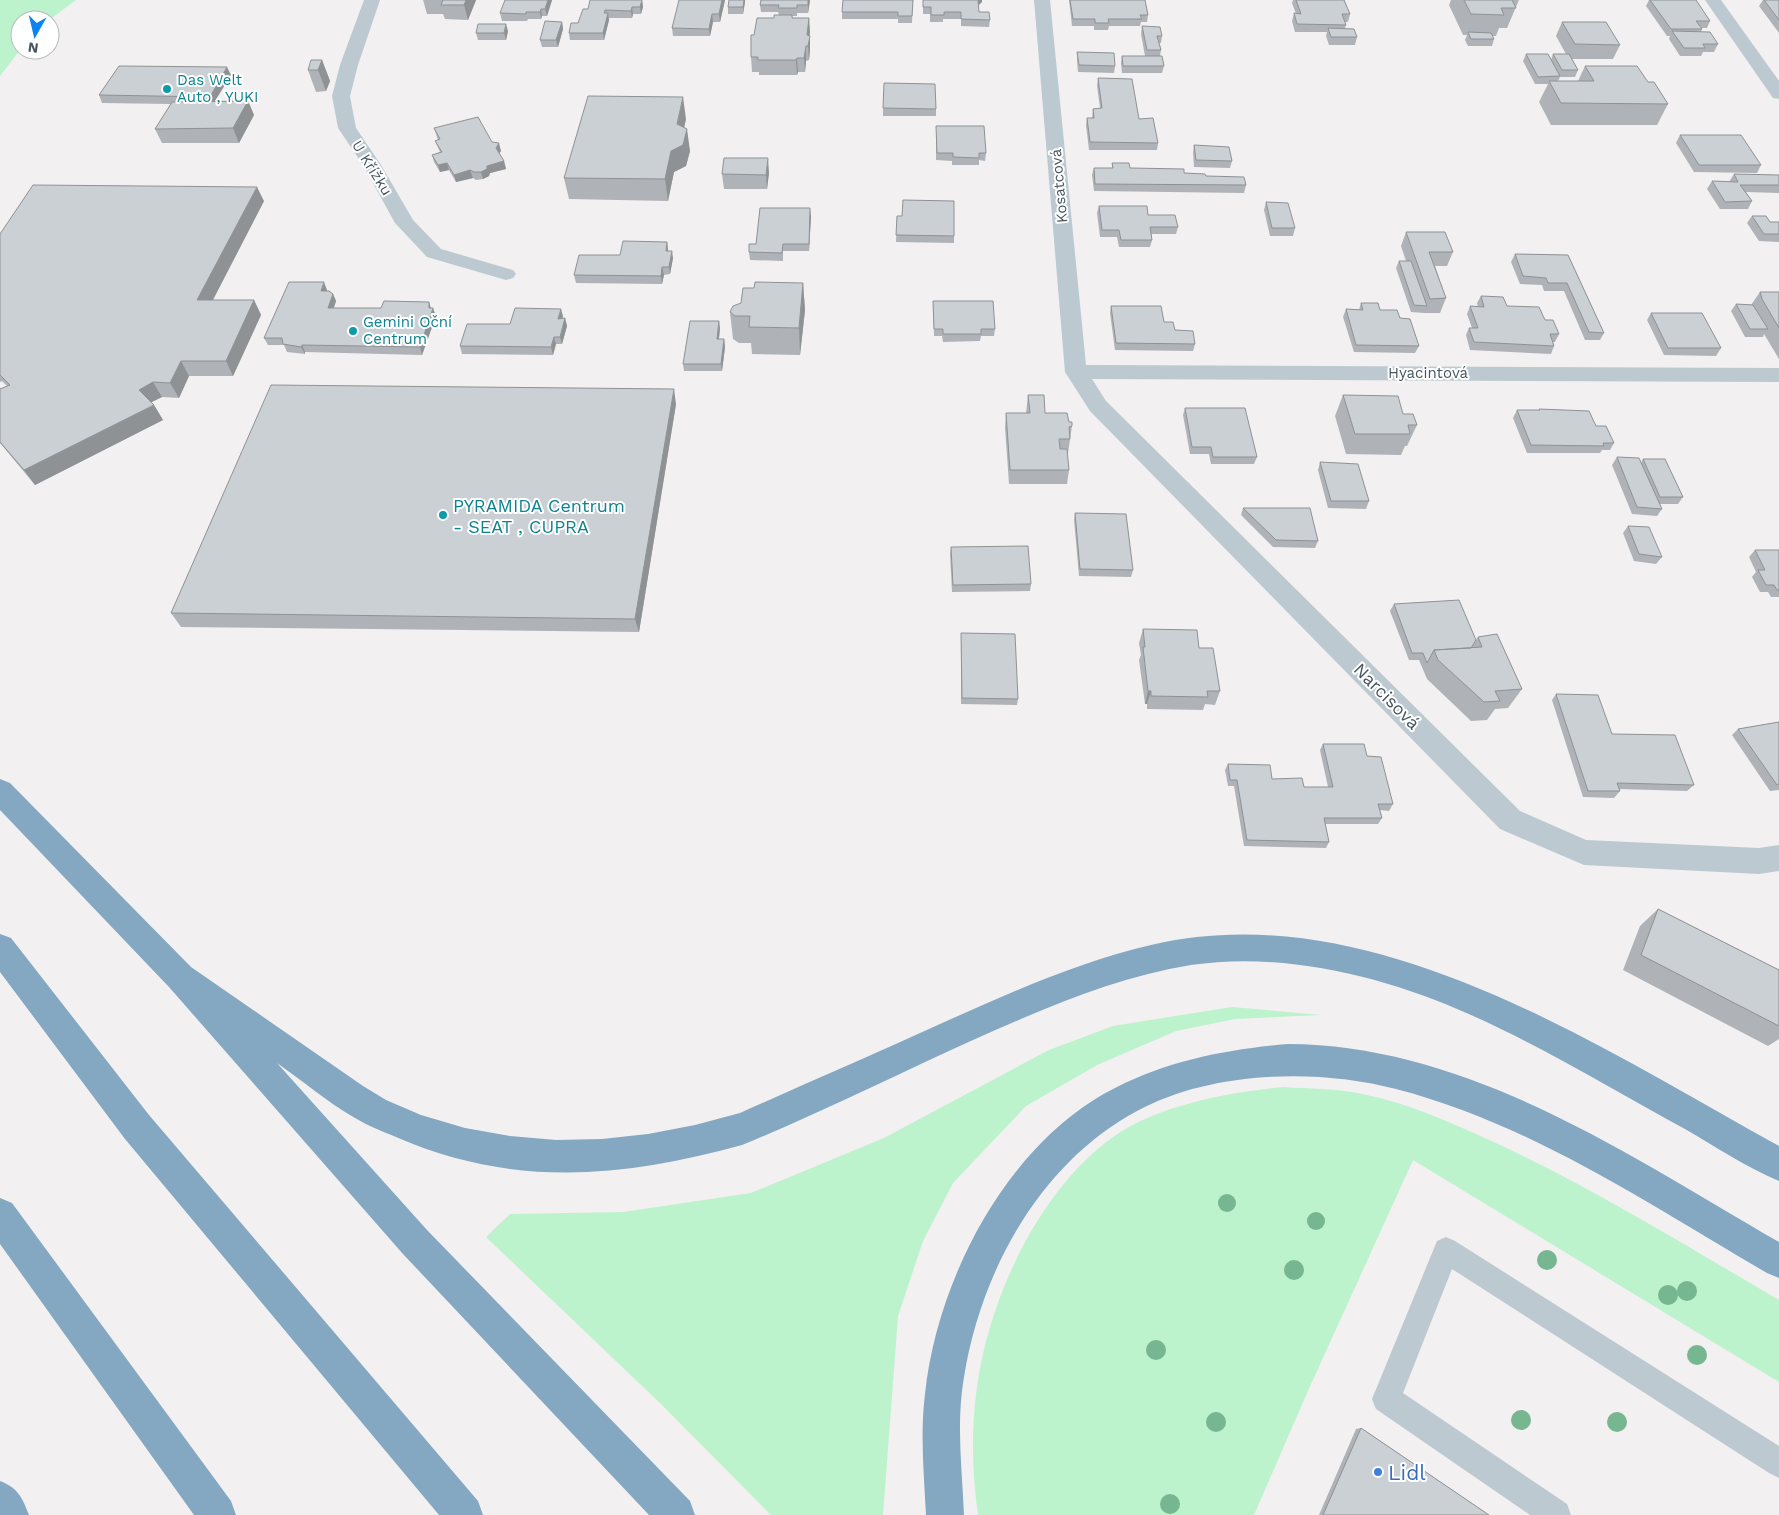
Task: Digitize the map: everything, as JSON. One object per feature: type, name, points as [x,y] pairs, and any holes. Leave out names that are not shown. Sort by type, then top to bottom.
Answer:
[{"type":"highway","points":[[0,791],[180,977],[416,1242],[676,1515]]},
{"type":"highway","points":[[0,948],[138,1127],[464,1515]]},
{"type":"highway","points":[[180,977],[372,1110],[432,1136],[469,1146],[510,1155],[558,1159],[654,1151],[700,1142],[742,1129],[1046,992],[1150,959],[1193,951],[1234,948],[1277,949],[1322,954],[1376,966],[1467,999],[1519,1022],[1779,1164]]},
{"type":"highway","points":[[945,1515],[941,1421],[945,1378],[964,1304],[985,1253],[1026,1186],[1052,1154],[1109,1108],[1146,1090],[1183,1078],[1241,1065],[1270,1061],[1314,1060],[1392,1073],[1443,1086],[1549,1130],[1609,1162],[1779,1261]]},
{"type":"highway","points":[[0,1215],[217,1515]]},
{"type":"highway","points":[[0,1500],[10,1515]]},
{"type":"street","name":"U Křížku","points":[[372,0],[349,65],[341,96],[347,128],[372,165],[405,222],[434,253],[506,274]]},
{"type":"street","name":"Kosatcová","points":[[1042,0],[1076,372]]},
{"type":"street","points":[[1713,0],[1779,94]]},
{"type":"street","name":"Hyacintová","points":[[1076,372],[1779,375]]},
{"type":"street","name":"Narcisová","points":[[1076,372],[1098,406],[1510,820],[1584,852],[1759,861],[1779,858]]},
{"type":"lane","points":[[1556,1515],[1386,1399],[1446,1250],[1779,1464]]},
{"type":"green space","points":[[0,0],[76,0],[60,12],[60,10],[10,10],[10,60],[12,60],[0,76]]},
{"type":"green space","points":[[1232,1007],[1321,1015],[1235,1019],[1176,1031],[1097,1065],[1026,1106],[953,1183],[923,1241],[898,1316],[883,1515],[771,1515],[661,1404],[486,1237],[510,1214],[623,1212],[751,1193],[884,1138],[1049,1050],[1113,1026]]},
{"type":"green space","points":[[1283,1087],[1352,1092],[1378,1097],[1410,1107],[1457,1126],[1525,1157],[1598,1195],[1779,1300],[1779,1382],[1413,1160],[1254,1515],[978,1515],[973,1467],[973,1435],[975,1403],[983,1353],[1006,1283],[1022,1248],[1062,1186],[1086,1159],[1113,1137],[1151,1116],[1195,1102],[1241,1092]]},
{"type":"building","points":[[443,0],[466,0],[464,5],[441,5]]},
{"type":"building","points":[[505,0],[548,0],[545,9],[541,9],[540,12],[526,12],[526,14],[500,13]]},
{"type":"building","points":[[590,0],[642,0],[640,7],[632,7],[631,11],[605,10],[604,13],[608,13],[603,33],[569,33],[571,23],[578,23],[583,9],[588,9]]},
{"type":"building","points":[[679,0],[722,0],[719,14],[712,14],[709,29],[672,28]]},
{"type":"building","points":[[729,0],[744,0],[743,7],[728,7]]},
{"type":"building","points":[[761,0],[808,0],[808,5],[797,5],[797,8],[778,8],[779,5],[760,5]]},
{"type":"building","points":[[843,0],[913,0],[912,16],[898,16],[898,12],[842,12]]},
{"type":"building","points":[[923,0],[978,0],[979,12],[989,12],[990,20],[961,19],[961,12],[944,12],[944,15],[931,15],[931,7],[923,7]]},
{"type":"building","points":[[1070,0],[1145,0],[1148,15],[1140,15],[1142,19],[1108,19],[1109,23],[1095,23],[1095,19],[1073,19]]},
{"type":"building","points":[[1296,0],[1344,0],[1350,14],[1342,14],[1346,25],[1297,24],[1294,13],[1301,14]]},
{"type":"building","points":[[1464,0],[1512,0],[1516,8],[1501,8],[1504,15],[1471,14]]},
{"type":"building","points":[[1650,0],[1696,0],[1710,21],[1696,21],[1702,29],[1671,29]]},
{"type":"building","points":[[1764,0],[1779,0],[1779,20]]},
{"type":"building","points":[[774,15],[792,15],[792,18],[809,18],[807,35],[810,36],[804,58],[797,58],[796,60],[758,60],[758,57],[751,57],[751,35],[754,35],[757,18],[774,18]]},
{"type":"building","points":[[545,21],[562,22],[556,40],[540,40]]},
{"type":"building","points":[[1562,22],[1606,22],[1620,45],[1575,44]]},
{"type":"building","points":[[478,24],[506,24],[504,33],[476,33]]},
{"type":"building","points":[[1142,26],[1160,27],[1162,36],[1157,36],[1161,50],[1147,50]]},
{"type":"building","points":[[1328,28],[1354,29],[1357,37],[1331,37]]},
{"type":"building","points":[[1672,31],[1710,32],[1718,44],[1703,44],[1705,48],[1684,48]]},
{"type":"building","points":[[1468,32],[1491,33],[1494,39],[1471,39]]},
{"type":"building","points":[[1077,52],[1114,53],[1115,66],[1079,65]]},
{"type":"building","points":[[1526,54],[1548,54],[1560,76],[1538,77]]},
{"type":"building","points":[[1553,54],[1569,54],[1578,70],[1562,70]]},
{"type":"building","points":[[1122,56],[1162,56],[1164,66],[1123,66]]},
{"type":"building","points":[[311,60],[322,60],[318,70],[308,70]]},
{"type":"building","name":"Das Welt Auto , YUKI","points":[[119,66],[227,67],[210,97],[99,95]]},
{"type":"building","points":[[1585,66],[1637,66],[1648,82],[1654,82],[1668,104],[1561,103],[1549,81],[1594,81]]},
{"type":"building","points":[[1098,78],[1132,79],[1139,119],[1153,118],[1158,143],[1090,142],[1087,118],[1094,118],[1093,109],[1102,108]]},
{"type":"building","points":[[884,83],[935,84],[936,109],[883,108]]},
{"type":"building","points":[[588,96],[683,97],[677,124],[687,129],[683,145],[671,151],[665,179],[564,178]]},
{"type":"building","points":[[248,101],[233,128],[155,129],[172,102]]},
{"type":"building","points":[[478,117],[492,142],[499,143],[496,148],[504,161],[487,166],[487,169],[481,172],[470,170],[454,175],[447,163],[438,165],[432,155],[442,152],[435,141],[440,139],[434,128]]},
{"type":"building","points":[[936,126],[984,126],[986,153],[979,153],[979,158],[953,157],[953,153],[937,153]]},
{"type":"building","points":[[1680,135],[1741,135],[1761,165],[1699,165]]},
{"type":"building","points":[[1194,145],[1229,147],[1232,161],[1196,160]]},
{"type":"building","points":[[724,158],[768,158],[766,175],[722,174]]},
{"type":"building","points":[[1112,163],[1129,163],[1130,168],[1184,169],[1184,173],[1205,174],[1206,176],[1244,177],[1246,185],[1095,184],[1094,168],[1113,168]]},
{"type":"building","points":[[1734,174],[1779,175],[1779,185],[1740,185],[1752,201],[1725,202],[1712,181],[1738,182]]},
{"type":"building","points":[[33,185],[257,187],[197,300],[254,300],[226,361],[181,361],[170,383],[153,382],[139,390],[154,405],[24,470],[0,442],[0,389],[10,385],[0,375],[0,234]]},
{"type":"building","points":[[903,200],[954,201],[954,236],[896,235],[897,216],[902,216]]},
{"type":"building","points":[[1266,202],[1288,203],[1295,228],[1272,228]]},
{"type":"building","points":[[1099,206],[1147,206],[1148,215],[1175,215],[1178,227],[1150,227],[1152,240],[1121,240],[1119,230],[1102,230]]},
{"type":"building","points":[[760,208],[810,208],[809,244],[783,244],[782,253],[749,252],[749,244],[756,244]]},
{"type":"building","points":[[1752,216],[1766,216],[1770,222],[1779,222],[1779,234],[1764,234]]},
{"type":"building","points":[[1406,232],[1445,232],[1453,252],[1429,252],[1446,298],[1430,299]]},
{"type":"building","points":[[623,241],[667,242],[666,251],[672,251],[669,267],[662,267],[661,276],[574,275],[579,255],[620,255]]},
{"type":"building","points":[[1515,254],[1568,255],[1604,333],[1589,332],[1567,283],[1548,283],[1546,278],[1523,276]]},
{"type":"building","points":[[1399,261],[1411,261],[1427,306],[1414,305]]},
{"type":"building","name":"Gemini Oční Centrum","points":[[289,282],[324,282],[321,291],[329,291],[333,294],[328,308],[381,308],[384,301],[429,302],[429,308],[433,308],[420,347],[302,345],[301,347],[283,344],[282,338],[264,338]]},
{"type":"building","points":[[755,282],[803,283],[799,328],[749,327],[750,316],[735,316],[730,312],[733,306],[741,303],[743,288],[754,288]]},
{"type":"building","points":[[1760,292],[1779,292],[1779,328],[1762,299]]},
{"type":"building","points":[[1481,296],[1503,297],[1507,306],[1539,307],[1545,320],[1553,320],[1559,334],[1550,334],[1554,346],[1474,342],[1469,328],[1478,328],[1470,306],[1484,307]]},
{"type":"building","points":[[933,301],[993,301],[995,329],[981,329],[981,334],[943,334],[943,329],[934,329]]},
{"type":"building","points":[[1361,303],[1378,303],[1380,310],[1397,310],[1400,318],[1410,319],[1419,346],[1356,345],[1346,309],[1363,310]]},
{"type":"building","points":[[1736,304],[1753,305],[1768,329],[1750,329]]},
{"type":"building","points":[[1111,306],[1161,306],[1164,322],[1173,322],[1175,330],[1193,331],[1195,344],[1116,343]]},
{"type":"building","points":[[515,308],[561,309],[558,319],[565,318],[560,337],[554,337],[551,347],[460,346],[467,324],[510,324]]},
{"type":"building","points":[[1651,313],[1702,313],[1721,348],[1668,348]]},
{"type":"building","points":[[690,321],[719,321],[717,339],[724,339],[721,364],[683,364]]},
{"type":"building","name":"PYRAMIDA Centrum - SEAT , CUPRA","points":[[271,385],[674,389],[635,619],[171,613]]},
{"type":"building","points":[[1028,395],[1044,395],[1045,413],[1067,413],[1069,422],[1072,422],[1072,426],[1069,427],[1070,439],[1059,439],[1060,449],[1067,449],[1069,470],[1010,470],[1006,413],[1030,413]]},
{"type":"building","points":[[1343,395],[1398,396],[1403,414],[1413,414],[1417,425],[1408,425],[1410,434],[1355,434]]},
{"type":"building","points":[[1185,408],[1245,408],[1257,457],[1213,457],[1211,447],[1192,447]]},
{"type":"building","points":[[1517,410],[1589,411],[1596,426],[1606,426],[1614,443],[1603,443],[1604,446],[1531,445]]},
{"type":"building","points":[[1617,457],[1639,458],[1662,509],[1637,507]]},
{"type":"building","points":[[1643,459],[1665,459],[1683,497],[1660,497]]},
{"type":"building","points":[[1320,462],[1358,464],[1369,501],[1331,501]]},
{"type":"building","points":[[1243,508],[1310,508],[1318,541],[1276,540]]},
{"type":"building","points":[[1075,513],[1126,514],[1133,570],[1080,569]]},
{"type":"building","points":[[1628,526],[1649,527],[1662,557],[1639,554]]},
{"type":"building","points":[[1028,546],[1031,584],[953,585],[951,547]]},
{"type":"building","points":[[1755,550],[1779,550],[1779,590],[1774,585],[1766,585],[1758,570],[1765,570]]},
{"type":"building","points":[[1459,600],[1476,640],[1471,648],[1434,650],[1427,663],[1423,653],[1412,653],[1394,604]]},
{"type":"building","points":[[1143,629],[1197,630],[1199,648],[1213,648],[1220,691],[1207,691],[1208,697],[1151,696],[1151,691],[1148,691]]},
{"type":"building","points":[[961,633],[1015,634],[1018,699],[962,698]]},
{"type":"building","points":[[1497,634],[1522,689],[1495,691],[1500,701],[1484,702],[1438,660],[1434,650],[1482,647],[1478,637]]},
{"type":"building","points":[[1556,694],[1598,695],[1612,734],[1675,735],[1694,785],[1617,783],[1620,791],[1588,791]]},
{"type":"building","points":[[1779,722],[1779,784],[1777,785],[1738,729]]},
{"type":"building","points":[[1323,744],[1364,744],[1367,756],[1381,757],[1393,804],[1378,804],[1382,818],[1324,818],[1329,842],[1247,840],[1237,780],[1230,780],[1228,764],[1270,765],[1272,779],[1302,778],[1304,787],[1333,787]]},
{"type":"building","points":[[1658,909],[1779,970],[1779,1026],[1641,955]]},
{"type":"building","name":"Lidl","points":[[1361,1428],[1489,1515],[1323,1515]]},
{"type":"place","name":"Das Welt Auto , YUKI","points":[[167,89]]},
{"type":"place","name":"Gemini Oční Centrum","points":[[353,331]]},
{"type":"place","name":"PYRAMIDA Centrum - SEAT , CUPRA","points":[[443,515]]},
{"type":"place","name":"Lidl","points":[[1378,1472]]}]
